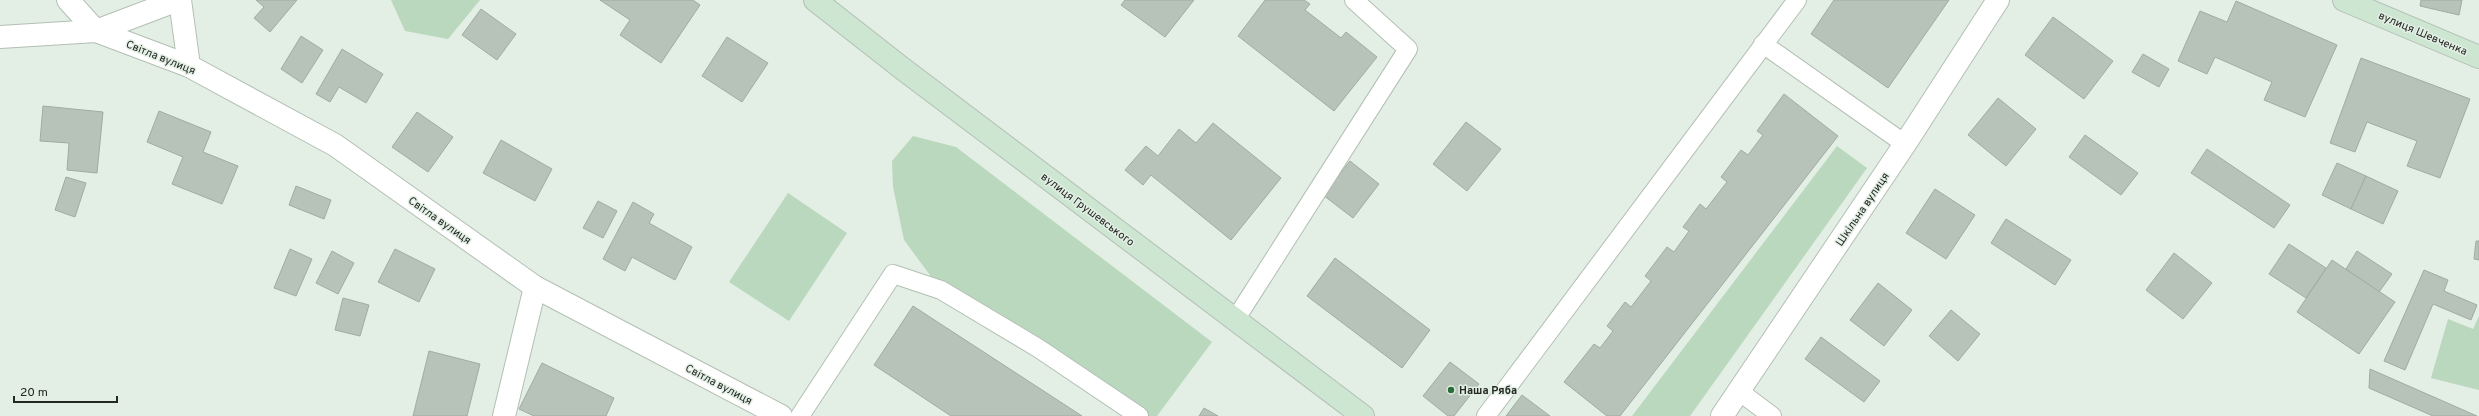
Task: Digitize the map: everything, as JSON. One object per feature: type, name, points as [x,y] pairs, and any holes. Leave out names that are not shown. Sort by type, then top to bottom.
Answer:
[{"type":"street","points":[[68,0],[96,30]]},
{"type":"street","points":[[179,0],[189,66]]},
{"type":"street","name":"Світла вулиця","points":[[0,37],[96,30],[179,0]]},
{"type":"street","name":"вулиця Грушевського","points":[[815,0],[903,69],[1363,416]]},
{"type":"street","name":"Шкільна вулиця","points":[[1722,416],[1740,392],[1905,144],[1998,0]]},
{"type":"street","name":"вулиця Шевченка","points":[[2344,0],[2479,57]]},
{"type":"street","name":"Світла вулиця","points":[[96,30],[189,66],[335,145],[535,287],[781,416]]},
{"type":"street","points":[[504,416],[535,287]]},
{"type":"lane","points":[[1235,320],[1408,49],[1354,0]]},
{"type":"lane","points":[[1486,416],[1797,0]]},
{"type":"lane","points":[[1763,44],[1905,144]]},
{"type":"lane","points":[[800,416],[893,274],[941,290],[1038,348],[1139,416]]},
{"type":"lane","points":[[1740,392],[1772,416]]},
{"type":"green space","points":[[391,0],[480,0],[448,39],[405,31]]},
{"type":"green space","points":[[913,136],[956,147],[1212,342],[1157,416],[1139,416],[941,290],[904,240],[893,187],[892,161]]},
{"type":"green space","points":[[1837,146],[1867,168],[1690,416],[1632,416]]},
{"type":"green space","points":[[788,193],[847,233],[789,321],[729,282]]},
{"type":"green space","points":[[2479,316],[2479,390],[2431,378],[2448,319],[2473,329]]},
{"type":"building","points":[[256,0],[297,0],[270,32],[254,18],[264,7]]},
{"type":"building","points":[[600,0],[693,0],[700,5],[661,63],[620,35],[630,20]]},
{"type":"building","points":[[1125,0],[1194,0],[1165,37],[1121,5]]},
{"type":"building","points":[[1265,0],[1304,0],[1310,4],[1305,10],[1341,38],[1346,32],[1377,57],[1334,111],[1238,36]]},
{"type":"building","points":[[1834,0],[1949,0],[1888,88],[1811,34]]},
{"type":"building","points":[[2421,0],[2462,0],[2459,15],[2420,6]]},
{"type":"building","points":[[2236,1],[2337,45],[2305,117],[2264,100],[2272,82],[2215,57],[2207,74],[2178,61],[2200,11],[2227,22]]},
{"type":"building","points":[[481,9],[516,34],[497,60],[462,35]]},
{"type":"building","points":[[2053,17],[2113,61],[2084,99],[2025,55]]},
{"type":"building","points":[[301,36],[323,50],[302,83],[281,69]]},
{"type":"building","points":[[727,37],[768,63],[742,102],[702,76]]},
{"type":"building","points":[[342,49],[383,74],[366,103],[339,87],[330,102],[316,94]]},
{"type":"building","points":[[2143,54],[2169,69],[2159,87],[2132,72]]},
{"type":"building","points":[[2361,58],[2470,99],[2440,178],[2407,166],[2417,141],[2367,122],[2355,152],[2330,143]]},
{"type":"building","points":[[1784,94],[1838,136],[1620,416],[1607,416],[1564,382],[1594,344],[1600,348],[1613,331],[1607,326],[1625,302],[1631,307],[1651,281],[1645,276],[1667,247],[1674,252],[1689,231],[1683,227],[1700,204],[1706,209],[1727,182],[1721,177],[1741,150],[1748,155],[1763,135],[1757,131]]},
{"type":"building","points":[[1998,98],[2036,129],[2006,166],[1968,135]]},
{"type":"building","points":[[43,106],[103,112],[97,173],[67,170],[69,143],[40,141]]},
{"type":"building","points":[[159,111],[211,132],[203,152],[238,166],[222,204],[172,184],[183,157],[147,142]]},
{"type":"building","points":[[417,112],[453,137],[428,172],[392,147]]},
{"type":"building","points":[[1466,122],[1501,149],[1467,191],[1433,164]]},
{"type":"building","points":[[1213,123],[1281,178],[1231,240],[1151,175],[1143,185],[1125,170],[1146,146],[1158,156],[1179,129],[1196,143]]},
{"type":"building","points":[[2085,135],[2138,173],[2121,195],[2069,157]]},
{"type":"building","points":[[501,140],[552,169],[535,201],[483,173]]},
{"type":"building","points":[[2207,149],[2290,205],[2274,228],[2191,173]]},
{"type":"building","points":[[1350,161],[1379,184],[1353,218],[1323,195]]},
{"type":"building","points":[[2337,163],[2366,176],[2351,209],[2322,195]]},
{"type":"building","points":[[2366,176],[2398,191],[2383,224],[2351,209]]},
{"type":"building","points":[[66,177],[86,183],[75,217],[55,210]]},
{"type":"building","points":[[296,186],[331,200],[324,219],[289,205]]},
{"type":"building","points":[[1935,189],[1975,215],[1946,259],[1906,233]]},
{"type":"building","points":[[598,201],[617,211],[603,238],[583,228]]},
{"type":"building","points":[[633,202],[654,214],[649,223],[692,247],[675,280],[632,257],[625,271],[603,259]]},
{"type":"building","points":[[2006,219],[2071,260],[2055,285],[1991,243]]},
{"type":"building","points":[[2476,241],[2479,241],[2479,260],[2474,259]]},
{"type":"building","points":[[2289,244],[2326,268],[2306,298],[2269,274]]},
{"type":"building","points":[[290,249],[312,259],[296,296],[274,288]]},
{"type":"building","points":[[395,249],[435,269],[419,302],[378,282]]},
{"type":"building","points":[[332,251],[354,263],[338,294],[316,283]]},
{"type":"building","points":[[2357,251],[2392,274],[2379,292],[2346,269]]},
{"type":"building","points":[[2174,253],[2212,283],[2183,319],[2146,290]]},
{"type":"building","points":[[1335,258],[1430,330],[1402,368],[1307,296]]},
{"type":"building","points":[[2332,260],[2395,302],[2359,354],[2297,312]]},
{"type":"building","points":[[2424,270],[2448,280],[2444,291],[2477,305],[2471,320],[2433,304],[2405,370],[2384,361]]},
{"type":"building","points":[[1878,283],[1912,310],[1884,346],[1850,320]]},
{"type":"building","points":[[343,298],[369,305],[360,336],[335,330]]},
{"type":"building","points":[[913,306],[1082,416],[951,416],[874,365]]},
{"type":"building","points":[[1951,310],[1980,334],[1958,361],[1929,336]]},
{"type":"building","points":[[1821,337],[1880,381],[1864,402],[1805,359]]},
{"type":"building","points":[[429,351],[480,364],[467,416],[413,416]]},
{"type":"building","name":"Наша Ряба","points":[[1450,362],[1479,384],[1454,416],[1448,416],[1423,396]]},
{"type":"building","points":[[542,363],[614,398],[606,416],[534,416],[519,409]]},
{"type":"building","points":[[2370,369],[2477,416],[2433,416],[2369,388]]},
{"type":"building","points":[[1522,395],[1550,416],[1506,416]]},
{"type":"building","points":[[1204,408],[1218,416],[1199,416]]},
{"type":"place","name":"Наша Ряба","points":[[1451,390]]}]
